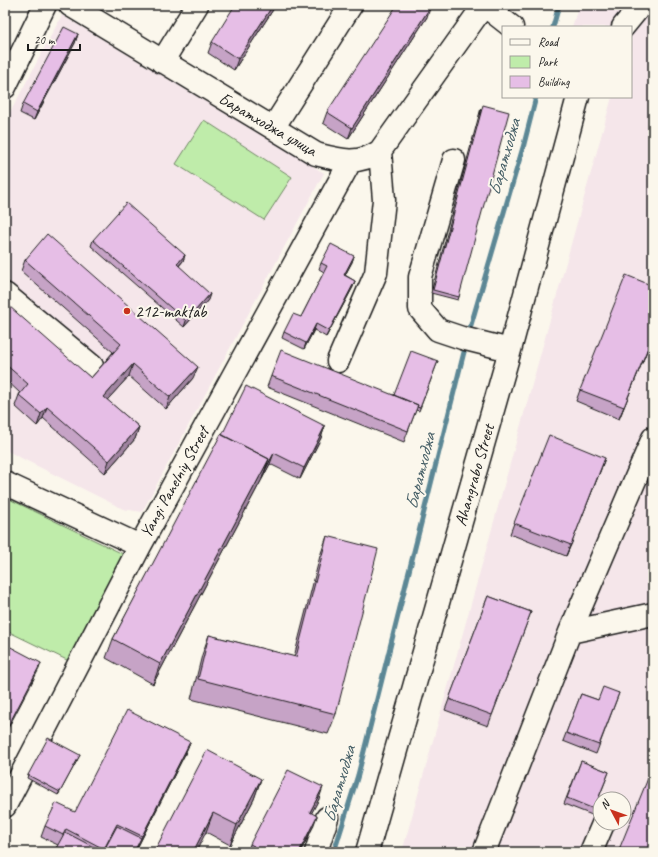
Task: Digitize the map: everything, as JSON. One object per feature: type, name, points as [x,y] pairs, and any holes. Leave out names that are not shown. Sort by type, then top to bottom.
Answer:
[{"type":"street","points":[[5,87],[45,5]]},
{"type":"street","name":"Баратходжа улица","points":[[70,5],[316,154],[350,162],[371,158],[380,151],[484,5]]},
{"type":"street","points":[[162,62],[197,5]]},
{"type":"street","points":[[273,128],[351,5]]},
{"type":"street","points":[[484,5],[511,26]]},
{"type":"street","points":[[624,26],[641,5]]},
{"type":"street","name":"Ahangrabo Street","points":[[367,852],[510,350],[578,98]]},
{"type":"street","points":[[338,361],[376,274],[384,200],[380,151]]},
{"type":"street","points":[[454,160],[420,277],[420,308],[438,330],[469,340],[510,350]]},
{"type":"street","name":"Yangi Panelniy Street","points":[[5,806],[140,546],[350,162]]},
{"type":"street","points":[[5,294],[92,366]]},
{"type":"street","points":[[484,852],[570,632],[653,438]]},
{"type":"street","points":[[5,483],[140,546]]},
{"type":"street","points":[[570,632],[653,614]]},
{"type":"street","points":[[316,852],[327,818]]},
{"type":"street","points":[[591,852],[600,831]]},
{"type":"shaded area","points":[[579,5],[653,5],[653,852],[402,852],[612,98],[632,98],[632,26],[572,26]]},
{"type":"shaded area","name":"212-maktab","points":[[62,15],[324,173],[142,512],[123,509],[5,450],[5,122]]},
{"type":"green space","points":[[204,120],[292,177],[264,220],[176,164]]},
{"type":"green space","points":[[5,497],[123,554],[71,662],[5,630]]},
{"type":"building","points":[[235,5],[273,5],[238,59],[212,42]]},
{"type":"building","points":[[397,5],[431,6],[352,128],[327,112]]},
{"type":"building","points":[[64,27],[78,34],[37,112],[23,104]]},
{"type":"building","points":[[483,105],[509,112],[459,297],[433,290]]},
{"type":"building","points":[[126,203],[185,255],[177,264],[210,294],[186,321],[93,240]]},
{"type":"building","points":[[47,234],[198,367],[170,397],[133,364],[104,397],[139,427],[109,461],[47,407],[41,414],[19,395],[28,384],[5,364],[5,311],[9,306],[91,378],[121,344],[25,260]]},
{"type":"building","points":[[331,244],[354,256],[344,275],[355,281],[329,331],[316,324],[306,343],[284,332],[293,314],[301,317],[327,266],[321,263]]},
{"type":"building","points":[[626,275],[653,286],[653,335],[624,407],[580,390]]},
{"type":"building","points":[[281,350],[418,405],[408,431],[271,376]]},
{"type":"building","points":[[411,351],[438,361],[420,408],[417,407],[418,405],[394,395]]},
{"type":"building","points":[[246,386],[325,426],[304,468],[274,453],[266,468],[269,459],[222,435]]},
{"type":"building","points":[[221,434],[269,459],[160,664],[113,639]]},
{"type":"building","points":[[549,435],[605,458],[571,545],[514,523]]},
{"type":"building","points":[[327,536],[378,549],[336,714],[198,679],[209,635],[296,657]]},
{"type":"building","points":[[488,596],[531,612],[492,715],[449,699]]},
{"type":"building","points":[[5,644],[41,663],[5,732]]},
{"type":"building","points":[[603,687],[619,693],[599,745],[566,733],[581,694],[598,700]]},
{"type":"building","points":[[127,710],[190,742],[142,836],[117,824],[104,849],[66,829],[63,835],[45,826],[56,803],[75,812]]},
{"type":"building","points":[[48,738],[80,755],[60,792],[28,775]]},
{"type":"building","points":[[207,750],[261,779],[237,825],[213,813],[193,852],[154,852]]},
{"type":"building","points":[[581,761],[609,772],[601,791],[592,791],[592,808],[567,798]]},
{"type":"building","points":[[653,766],[653,852],[618,852],[627,831],[632,831],[632,818]]},
{"type":"building","points":[[288,770],[323,787],[310,812],[317,816],[299,852],[250,852],[254,846],[250,844]]},
{"type":"building","points":[[117,826],[141,838],[134,852],[103,852]]},
{"type":"building","points":[[65,832],[103,852],[54,852]]},
{"type":"waterway","name":"Баратходжа","points":[[553,26],[559,5]]},
{"type":"waterway","name":"Баратходжа","points":[[468,335],[524,144],[536,98]]},
{"type":"waterway","name":"Баратходжа","points":[[334,852],[358,775],[466,344]]},
{"type":"place","name":"212-maktab","points":[[127,311]]}]
